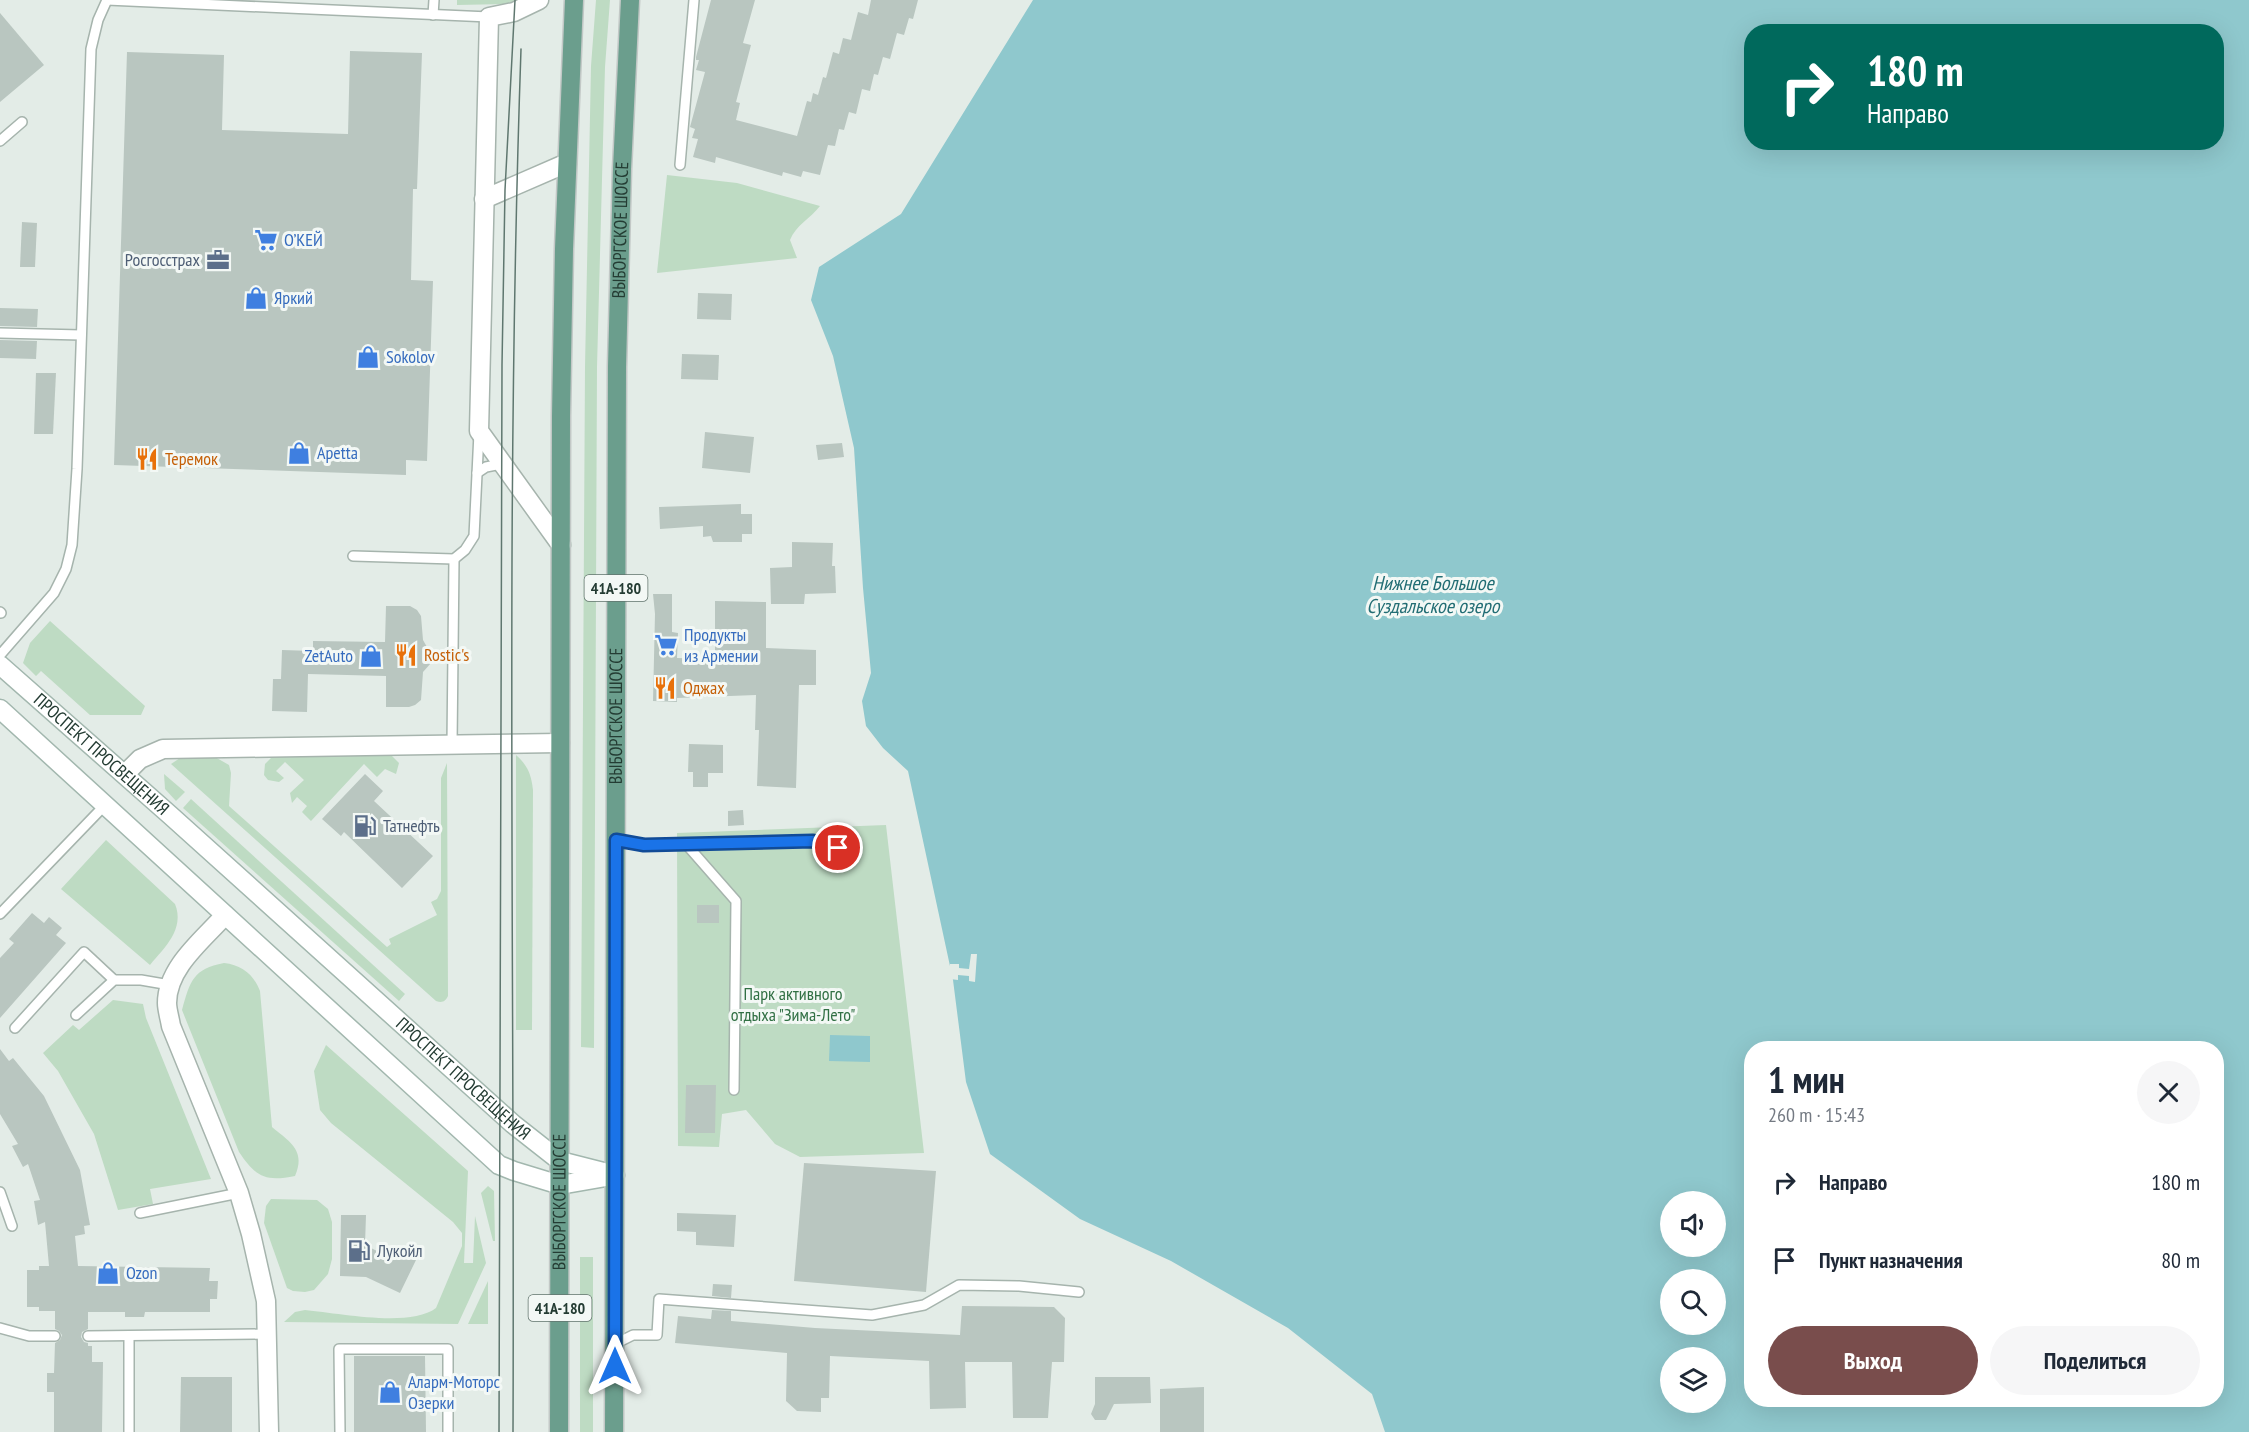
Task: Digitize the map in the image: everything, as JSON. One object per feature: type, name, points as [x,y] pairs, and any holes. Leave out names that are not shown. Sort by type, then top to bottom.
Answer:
[{"type":"main road","name":"ВЫБОРГСКОЕ ШОССЕ","points":[[559,1432],[563,305],[574,0]]},
{"type":"main road","name":"ВЫБОРГСКОЕ ШОССЕ","points":[[614,1432],[617,355],[630,0]]},
{"type":"street","points":[[539,0],[514,12],[489,17],[479,431],[561,545]]},
{"type":"street","points":[[484,199],[567,163]]},
{"type":"street","name":"ПРОСПЕКТ ПРОСВЕЩЕНИЯ","points":[[0,665],[125,774],[501,1114],[560,1161],[615,1175]]},
{"type":"street","name":"ПРОСПЕКТ ПРОСВЕЩЕНИЯ","points":[[0,709],[499,1165],[560,1185],[615,1175]]},
{"type":"street","points":[[125,774],[140,759],[163,749],[560,743]]},
{"type":"street","points":[[225,915],[179,967],[170,986],[167,1003],[171,1026],[238,1193],[251,1234],[266,1301],[269,1432]]},
{"type":"lane","points":[[0,655],[54,593],[66,569],[72,545],[77,469],[92,49],[98,20],[107,0],[257,4],[489,17]]},
{"type":"lane","points":[[434,0],[434,15]]},
{"type":"lane","points":[[680,165],[694,0]]},
{"type":"lane","points":[[0,141],[22,122]]},
{"type":"lane","points":[[0,333],[81,335]]},
{"type":"lane","points":[[353,556],[454,559],[465,550],[474,536],[479,431]]},
{"type":"lane","points":[[477,473],[486,467],[501,464]]},
{"type":"lane","points":[[452,744],[454,559]]},
{"type":"lane","points":[[0,914],[105,805]]},
{"type":"lane","points":[[616,840],[644,845],[813,841],[838,848]]},
{"type":"lane","points":[[686,844],[736,901],[734,1090]]},
{"type":"lane","points":[[15,1028],[84,952],[114,980]]},
{"type":"lane","points":[[76,1015],[114,980],[141,980],[170,986]]},
{"type":"lane","points":[[0,1192],[12,1226]]},
{"type":"lane","points":[[140,1213],[238,1193]]},
{"type":"lane","points":[[615,1344],[633,1335],[657,1335],[659,1299],[872,1315],[924,1305],[959,1285],[1019,1286],[1079,1292]]},
{"type":"lane","points":[[0,1328],[29,1336],[55,1336]]},
{"type":"lane","points":[[88,1336],[267,1334]]},
{"type":"lane","points":[[129,1337],[129,1432]]},
{"type":"lane","points":[[340,1432],[339,1349],[448,1349],[448,1432]]},
{"type":"green space","points":[[457,0],[516,0],[506,4],[457,5]]},
{"type":"green space","points":[[596,0],[610,0],[605,67],[597,367],[594,1048],[581,1047],[585,367],[591,66]]},
{"type":"green space","points":[[667,175],[737,183],[820,206],[796,230],[790,240],[797,258],[657,273]]},
{"type":"green space","points":[[50,621],[145,706],[141,715],[90,715],[41,671],[36,676],[23,663],[30,643]]},
{"type":"green space","points":[[391,755],[399,763],[396,774],[385,769],[377,777],[364,764],[311,821],[302,812],[307,806],[297,797],[292,803],[290,793],[304,780],[285,762],[276,771],[284,778],[279,782],[268,780],[264,775],[265,764],[273,756]]},
{"type":"green space","points":[[516,755],[528,771],[533,790],[532,1030],[516,1030]]},
{"type":"green space","points":[[183,756],[215,757],[229,765],[231,773],[229,806],[387,947],[391,944],[389,939],[437,915],[431,902],[437,899],[441,891],[441,778],[447,763],[448,996],[446,1000],[436,1001],[171,764]]},
{"type":"green space","points":[[164,774],[185,792],[176,801],[165,789]]},
{"type":"green space","points":[[191,799],[405,994],[399,1001],[183,808]]},
{"type":"green space","name":"Парк активного отдыха \"Зима-Лето\"","points":[[886,825],[924,1153],[800,1157],[775,1144],[746,1110],[722,1114],[719,1147],[678,1146],[677,833]]},
{"type":"green space","points":[[106,840],[175,904],[177,922],[175,930],[150,965],[61,889]]},
{"type":"green space","points":[[224,963],[246,972],[260,991],[272,1127],[290,1142],[297,1153],[299,1159],[295,1176],[269,1178],[262,1176],[239,1152],[182,1010],[194,978],[205,969]]},
{"type":"green space","points":[[113,1000],[143,1004],[146,1018],[211,1179],[150,1189],[153,1204],[118,1210],[94,1134],[58,1071],[43,1053],[73,1025],[79,1030]]},
{"type":"green space","points":[[326,1045],[468,1171],[464,1263],[473,1263],[475,1216],[486,1263],[458,1324],[284,1322],[295,1312],[305,1310],[373,1318],[409,1317],[424,1314],[436,1308],[462,1246],[462,1233],[453,1222],[331,1123],[320,1110],[314,1071]]},
{"type":"green space","points":[[488,1186],[494,1191],[495,1241],[493,1241],[481,1193]]},
{"type":"green space","points":[[271,1199],[317,1200],[328,1209],[332,1222],[332,1259],[328,1274],[314,1290],[305,1292],[287,1288],[264,1223],[266,1206]]},
{"type":"green space","points":[[580,1257],[593,1257],[593,1432],[580,1432]]},
{"type":"green space","points":[[488,1281],[488,1324],[468,1324]]},
{"type":"water","name":"Нижнее Большое Суздальское озеро","points":[[1033,0],[2249,0],[2249,1432],[1385,1432],[1372,1394],[1288,1328],[1171,1261],[1080,1219],[990,1154],[966,1082],[953,980],[908,771],[883,748],[866,726],[862,701],[871,673],[854,448],[833,356],[811,300],[819,267],[901,214]]},
{"type":"water","points":[[830,1035],[870,1036],[870,1062],[829,1061]]},
{"type":"pier","points":[[971,954],[977,954],[975,982],[969,981],[969,976],[958,975],[958,980],[950,979],[950,964],[959,964],[959,968],[969,969]]},
{"type":"building","points":[[711,0],[755,0],[743,43],[751,45],[736,102],[740,103],[736,120],[797,136],[807,101],[811,102],[813,93],[818,95],[823,77],[826,78],[833,52],[839,54],[843,38],[851,40],[858,12],[868,15],[871,0],[918,0],[913,19],[909,18],[904,35],[897,33],[890,59],[883,57],[878,75],[874,74],[870,91],[862,89],[856,114],[849,112],[844,130],[839,129],[835,146],[828,145],[820,175],[803,171],[801,177],[783,172],[782,176],[716,157],[715,163],[693,157],[698,139],[692,138],[695,129],[690,127],[705,72],[696,70],[699,60],[696,60],[696,57]]},
{"type":"building","points":[[0,13],[44,65],[0,102]]},
{"type":"building","name":"О’КЕЙ","points":[[350,51],[422,53],[417,189],[413,189],[411,280],[433,281],[427,461],[406,460],[406,475],[114,465],[127,52],[224,55],[222,130],[348,134]]},
{"type":"building","points":[[22,222],[37,223],[35,267],[20,267]]},
{"type":"building","points":[[698,293],[732,294],[731,320],[697,319]]},
{"type":"building","points":[[0,308],[38,309],[37,327],[0,326]]},
{"type":"building","points":[[0,340],[37,341],[36,359],[0,358]]},
{"type":"building","points":[[682,354],[719,355],[718,380],[681,379]]},
{"type":"building","points":[[36,373],[56,373],[53,434],[34,434]]},
{"type":"building","points":[[705,432],[754,437],[750,473],[702,468]]},
{"type":"building","points":[[842,443],[844,457],[818,460],[816,445]]},
{"type":"building","points":[[741,504],[741,514],[752,514],[752,534],[742,534],[742,542],[713,542],[711,536],[703,537],[703,526],[660,529],[659,507]]},
{"type":"building","points":[[792,542],[833,543],[832,566],[835,566],[836,593],[805,594],[804,604],[771,604],[770,568],[792,567]]},
{"type":"building","points":[[653,594],[672,594],[672,632],[678,633],[677,658],[715,659],[715,601],[766,602],[766,648],[816,650],[816,685],[799,685],[796,788],[757,786],[759,730],[755,730],[756,695],[677,698],[677,702],[653,701],[655,614]]},
{"type":"building","points":[[386,606],[410,606],[421,616],[423,640],[432,656],[431,663],[423,672],[421,700],[409,707],[386,707],[386,676],[308,674],[307,712],[272,711],[273,679],[281,679],[282,650],[313,651],[313,641],[385,642]]},
{"type":"building","points":[[689,744],[723,745],[723,773],[708,773],[708,787],[693,787],[693,772],[688,772]]},
{"type":"building","name":"Татнефть","points":[[365,774],[383,791],[374,801],[433,856],[402,888],[344,832],[341,836],[322,819]]},
{"type":"building","points":[[743,810],[744,825],[728,826],[728,811]]},
{"type":"building","points":[[697,905],[719,905],[719,923],[697,923]]},
{"type":"building","points":[[32,913],[44,923],[49,917],[62,928],[56,935],[66,943],[0,1018],[0,958],[14,943],[9,939]]},
{"type":"building","points":[[0,1049],[9,1061],[13,1058],[44,1096],[80,1170],[90,1225],[84,1226],[85,1234],[75,1236],[78,1266],[210,1268],[209,1281],[218,1281],[217,1299],[210,1299],[210,1312],[145,1312],[144,1317],[125,1317],[125,1312],[88,1312],[88,1329],[82,1332],[81,1337],[84,1342],[88,1343],[88,1346],[92,1346],[92,1362],[103,1362],[102,1432],[54,1432],[54,1392],[47,1392],[47,1373],[54,1373],[55,1343],[62,1335],[55,1329],[55,1311],[39,1311],[39,1307],[27,1307],[27,1270],[39,1270],[39,1266],[49,1266],[45,1222],[38,1225],[34,1201],[40,1200],[28,1164],[23,1167],[12,1146],[18,1144],[0,1114]]},
{"type":"building","points":[[686,1085],[716,1085],[715,1133],[685,1133]]},
{"type":"building","points":[[804,1163],[936,1171],[926,1292],[794,1281]]},
{"type":"building","points":[[677,1213],[736,1215],[734,1247],[696,1245],[696,1232],[677,1231]]},
{"type":"building","name":"Лукойл","points":[[341,1215],[366,1215],[365,1245],[387,1256],[391,1247],[416,1260],[400,1293],[366,1277],[340,1276]]},
{"type":"building","points":[[713,1284],[732,1285],[731,1298],[712,1296]]},
{"type":"building","points":[[962,1306],[1054,1307],[1065,1318],[1064,1362],[1052,1362],[1048,1418],[1013,1418],[1012,1362],[965,1362],[966,1408],[930,1409],[929,1361],[830,1356],[829,1398],[821,1398],[821,1412],[797,1411],[786,1401],[787,1353],[675,1343],[678,1316],[711,1319],[712,1310],[731,1311],[731,1321],[815,1328],[960,1335]]},
{"type":"building","name":"Аларм-Моторс Озерки","points":[[354,1356],[425,1356],[426,1432],[354,1432]]},
{"type":"building","points":[[181,1377],[232,1377],[232,1432],[180,1432]]},
{"type":"building","points":[[1095,1377],[1150,1377],[1151,1403],[1114,1404],[1106,1420],[1095,1420],[1091,1414],[1095,1404]]},
{"type":"building","points":[[1204,1387],[1204,1432],[1160,1432],[1160,1389]]},
{"type":"tram line","points":[[499,1432],[502,365],[505,190],[515,0]]},
{"type":"tram line","points":[[513,1432],[513,395],[521,49]]},
{"type":"place","name":"О’КЕЙ","points":[[266,240]]},
{"type":"place","name":"Росгосстрах","points":[[218,260]]},
{"type":"place","name":"Яркий","points":[[256,298]]},
{"type":"place","name":"Sokolov","points":[[368,357]]},
{"type":"place","name":"Apetta","points":[[299,453]]},
{"type":"place","name":"Теремок","points":[[147,459]]},
{"type":"place","name":"Продукты из Армении","points":[[666,645]]},
{"type":"place","name":"Rostic's","points":[[406,655]]},
{"type":"place","name":"ZetAuto","points":[[371,656]]},
{"type":"place","name":"Оджах","points":[[665,688]]},
{"type":"place","name":"Татнефть","points":[[365,826]]},
{"type":"place","name":"Лукойл","points":[[359,1251]]},
{"type":"place","name":"Ozon","points":[[108,1273]]},
{"type":"place","name":"Аларм-Моторс Озерки","points":[[390,1392]]},
{"type":"route","points":[[615,1366],[616,840],[644,845],[813,841],[838,848]]}]
